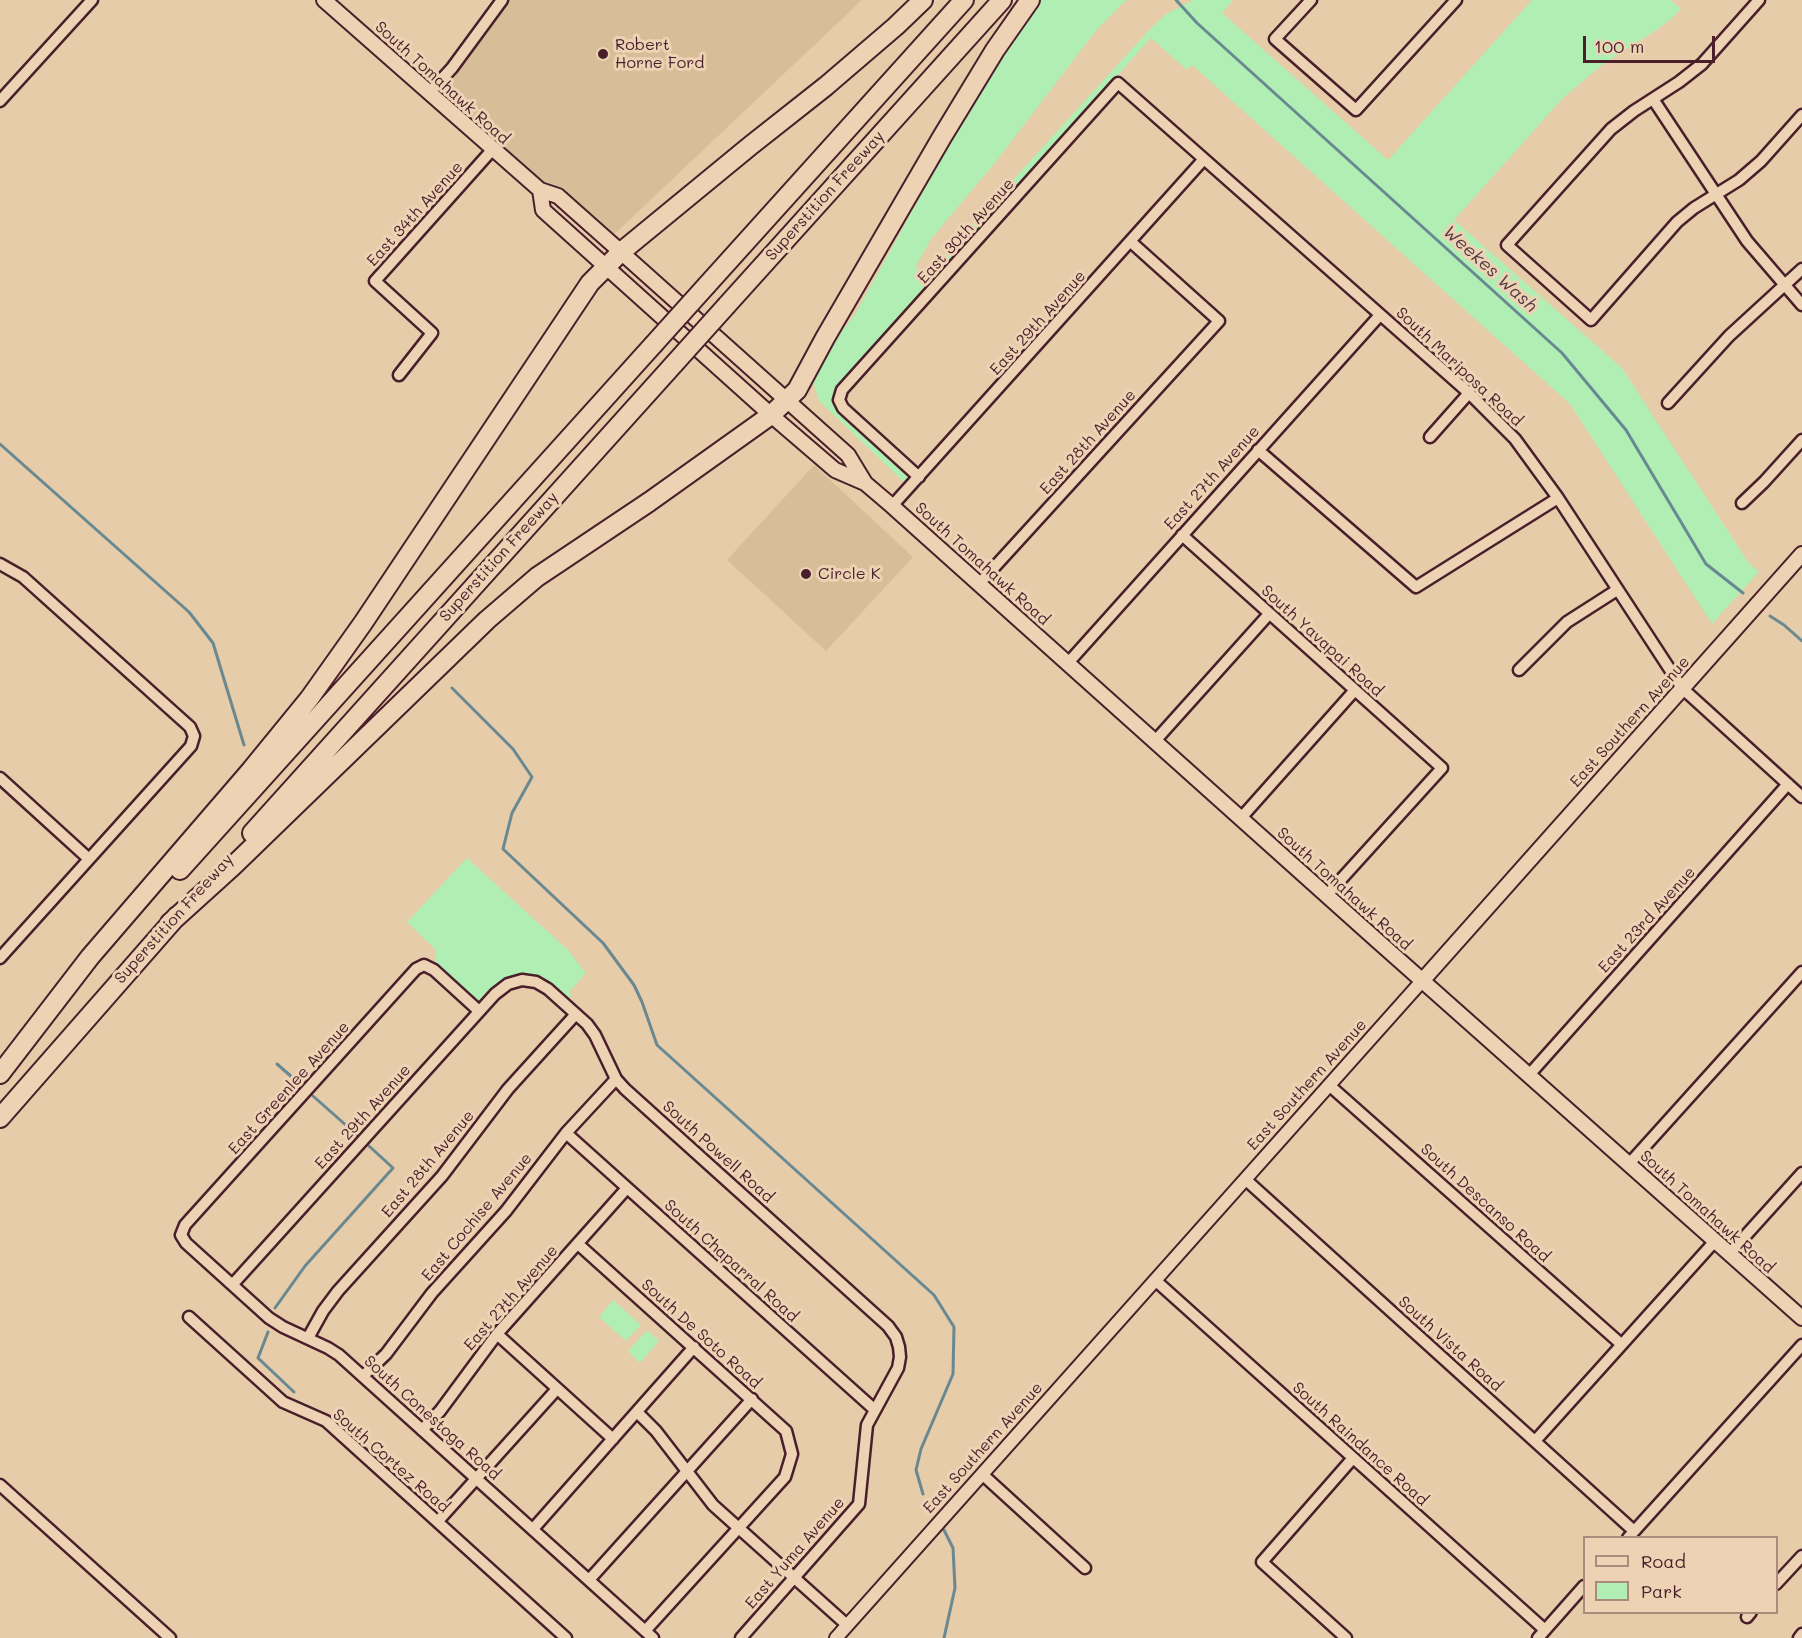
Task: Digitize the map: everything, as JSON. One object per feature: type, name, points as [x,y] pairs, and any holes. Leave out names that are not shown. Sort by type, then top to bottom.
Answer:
[{"type":"highway","points":[[0,1074],[90,957],[309,699],[370,613],[590,283],[621,252],[826,86],[923,0]]},
{"type":"highway","name":"Superstition Freeway","points":[[0,1074],[97,963],[964,0]]},
{"type":"highway","name":"Superstition Freeway","points":[[0,1118],[170,923],[1002,0]]},
{"type":"highway","points":[[170,923],[233,866],[487,620],[537,577],[649,502],[771,415],[797,390],[966,97],[1030,0]]},
{"type":"main road","name":"South Tomahawk Road","points":[[324,0],[492,150],[540,190],[558,196],[621,252],[848,455],[865,483]]},
{"type":"main road","name":"South Tomahawk Road","points":[[540,190],[543,210],[771,415],[835,470],[865,483],[892,506],[1326,896],[1802,1318]]},
{"type":"main road","name":"East Southern Avenue","points":[[1422,981],[1802,554]]},
{"type":"street","points":[[0,101],[92,0]]},
{"type":"street","points":[[429,93],[452,68],[502,0]]},
{"type":"street","points":[[1311,0],[1275,39],[1356,110],[1456,0]]},
{"type":"street","points":[[1759,0],[1702,64],[1680,82],[1634,111],[1611,129],[1507,244],[1591,320],[1677,222],[1694,208],[1739,180],[1761,160],[1802,115]]},
{"type":"street","name":"South Mariposa Road","points":[[1118,83],[1469,393],[1515,439],[1557,498],[1682,688],[1802,797]]},
{"type":"street","name":"East 30th Avenue","points":[[919,477],[843,408],[839,400],[842,390],[1118,83]]},
{"type":"street","points":[[1653,99],[1747,241],[1802,305]]},
{"type":"street","name":"East 34th Avenue","points":[[399,375],[432,333],[375,280],[492,150]]},
{"type":"street","name":"East 29th Avenue","points":[[892,506],[1204,159]]},
{"type":"street","name":"East 28th Avenue","points":[[980,584],[1219,321],[1131,242]]},
{"type":"street","points":[[1668,402],[1729,336],[1802,269]]},
{"type":"street","name":"East 27th Avenue","points":[[1068,663],[1380,315]]},
{"type":"street","points":[[1430,437],[1469,393]]},
{"type":"street","points":[[1742,503],[1802,440]]},
{"type":"street","points":[[1258,450],[1416,586],[1557,498]]},
{"type":"street","name":"South Yavapai Road","points":[[1182,535],[1442,768],[1326,896]]},
{"type":"street","points":[[0,564],[27,581],[190,727],[194,736],[191,746],[0,958]]},
{"type":"street","points":[[1519,670],[1568,622],[1617,590]]},
{"type":"street","points":[[1155,741],[1269,614]]},
{"type":"street","points":[[1241,818],[1355,690]]},
{"type":"street","points":[[0,778],[89,859]]},
{"type":"street","name":"East 23rd Avenue","points":[[1529,1075],[1788,784]]},
{"type":"street","name":"East Greenlee Avenue","points":[[181,1235],[185,1225],[416,969],[424,965],[434,970],[479,1011]]},
{"type":"street","points":[[1629,1164],[1802,972]]},
{"type":"street","name":"East 29th Avenue","points":[[233,1284],[495,994],[508,984],[522,980]]},
{"type":"street","name":"South Powell Road","points":[[522,980],[536,982],[549,989],[587,1024],[595,1035],[616,1078],[625,1089],[888,1326],[896,1337],[899,1347]]},
{"type":"street","name":"East Southern Avenue","points":[[836,1638],[1422,981]]},
{"type":"street","name":"East 28th Avenue","points":[[308,1338],[323,1311],[338,1291],[442,1176],[508,1089],[576,1014]]},
{"type":"street","name":"East Cochise Avenue","points":[[363,1377],[386,1354],[432,1293],[506,1211],[566,1133],[616,1078]]},
{"type":"street","name":"South Descanso Road","points":[[1329,1085],[1621,1344]]},
{"type":"street","name":"South Chaparral Road","points":[[566,1133],[875,1410]]},
{"type":"street","points":[[1730,1254],[1802,1173]]},
{"type":"street","name":"South Vista Road","points":[[1245,1179],[1535,1441],[1631,1534]]},
{"type":"street","name":"East 27th Avenue","points":[[422,1430],[440,1411],[496,1334],[627,1188]]},
{"type":"street","name":"South Conestoga Road","points":[[181,1235],[186,1243],[275,1322],[328,1348],[363,1377],[649,1635]]},
{"type":"street","points":[[1535,1441],[1715,1241]]},
{"type":"street","name":"South De Soto Road","points":[[578,1244],[786,1431],[792,1454],[785,1477],[738,1528]]},
{"type":"street","name":"South Raindance Road","points":[[1155,1280],[1353,1458],[1542,1634]]},
{"type":"street","name":"South Cortez Road","points":[[189,1317],[283,1402],[326,1421],[566,1638]]},
{"type":"street","points":[[496,1334],[613,1439]]},
{"type":"street","points":[[1631,1534],[1802,1345]]},
{"type":"street","points":[[533,1529],[694,1347]]},
{"type":"street","name":"East Yuma Avenue","points":[[741,1638],[859,1504],[867,1425],[898,1368],[899,1347]]},
{"type":"street","points":[[438,1521],[557,1389]]},
{"type":"street","points":[[589,1580],[752,1399]]},
{"type":"street","points":[[637,1412],[656,1431],[713,1505],[847,1625]]},
{"type":"street","points":[[1346,1638],[1262,1562],[1353,1458]]},
{"type":"street","points":[[982,1474],[1085,1568]]},
{"type":"street","points":[[0,1485],[170,1638]]},
{"type":"street","points":[[649,1635],[738,1528]]},
{"type":"street","points":[[1778,1582],[1802,1556]]},
{"type":"street","points":[[1542,1634],[1583,1587]]},
{"type":"street","points":[[1799,1638],[1802,1634]]},
{"type":"shaded area","points":[[502,0],[862,0],[608,240],[429,93]]},
{"type":"shaded area","points":[[814,465],[913,557],[826,651],[727,560]]},
{"type":"green space","points":[[1038,0],[1128,0],[1095,32],[994,164],[931,239],[916,266],[918,271],[932,269],[1149,30],[1166,14],[1193,0],[1233,0],[1222,13],[1388,160],[1532,0],[1671,0],[1681,9],[1658,29],[1602,65],[1563,98],[1454,220],[1622,368],[1748,562],[1759,572],[1712,624],[1570,404],[1192,65],[1187,70],[1151,38],[837,388],[834,400],[837,410],[906,473],[908,477],[906,484],[819,401],[813,382],[815,372],[828,347],[854,316],[926,186],[949,138]]},
{"type":"green space","points":[[467,858],[568,950],[586,973],[569,992],[572,995],[567,999],[550,984],[510,978],[479,1001],[435,962],[436,950],[407,922]]},
{"type":"green space","points":[[613,1300],[641,1325],[626,1341],[599,1317]]},
{"type":"green space","points":[[647,1330],[659,1341],[640,1363],[628,1351]]},
{"type":"waterway","name":"Weekes Wash","points":[[1176,0],[1197,23],[1562,353],[1626,430],[1706,564],[1743,593]]},
{"type":"waterway","points":[[0,444],[189,612],[213,643],[244,745]]},
{"type":"waterway","name":"Weekes Wash","points":[[1770,616],[1802,641]]},
{"type":"waterway","points":[[452,688],[513,749],[532,777],[512,813],[503,849],[603,943],[634,985],[657,1045],[934,1295],[954,1327],[953,1374],[921,1449],[916,1470],[923,1494]]},
{"type":"waterway","points":[[277,1064],[301,1085]]},
{"type":"waterway","points":[[313,1096],[357,1135]]},
{"type":"waterway","points":[[275,1308],[305,1266],[393,1168],[369,1146]]},
{"type":"waterway","points":[[268,1332],[258,1358],[294,1392]]},
{"type":"waterway","points":[[944,1530],[953,1548],[955,1588],[944,1638]]},
{"type":"place","name":"Robert Horne Ford","points":[[603,54]]},
{"type":"place","name":"Circle K","points":[[806,574]]}]
